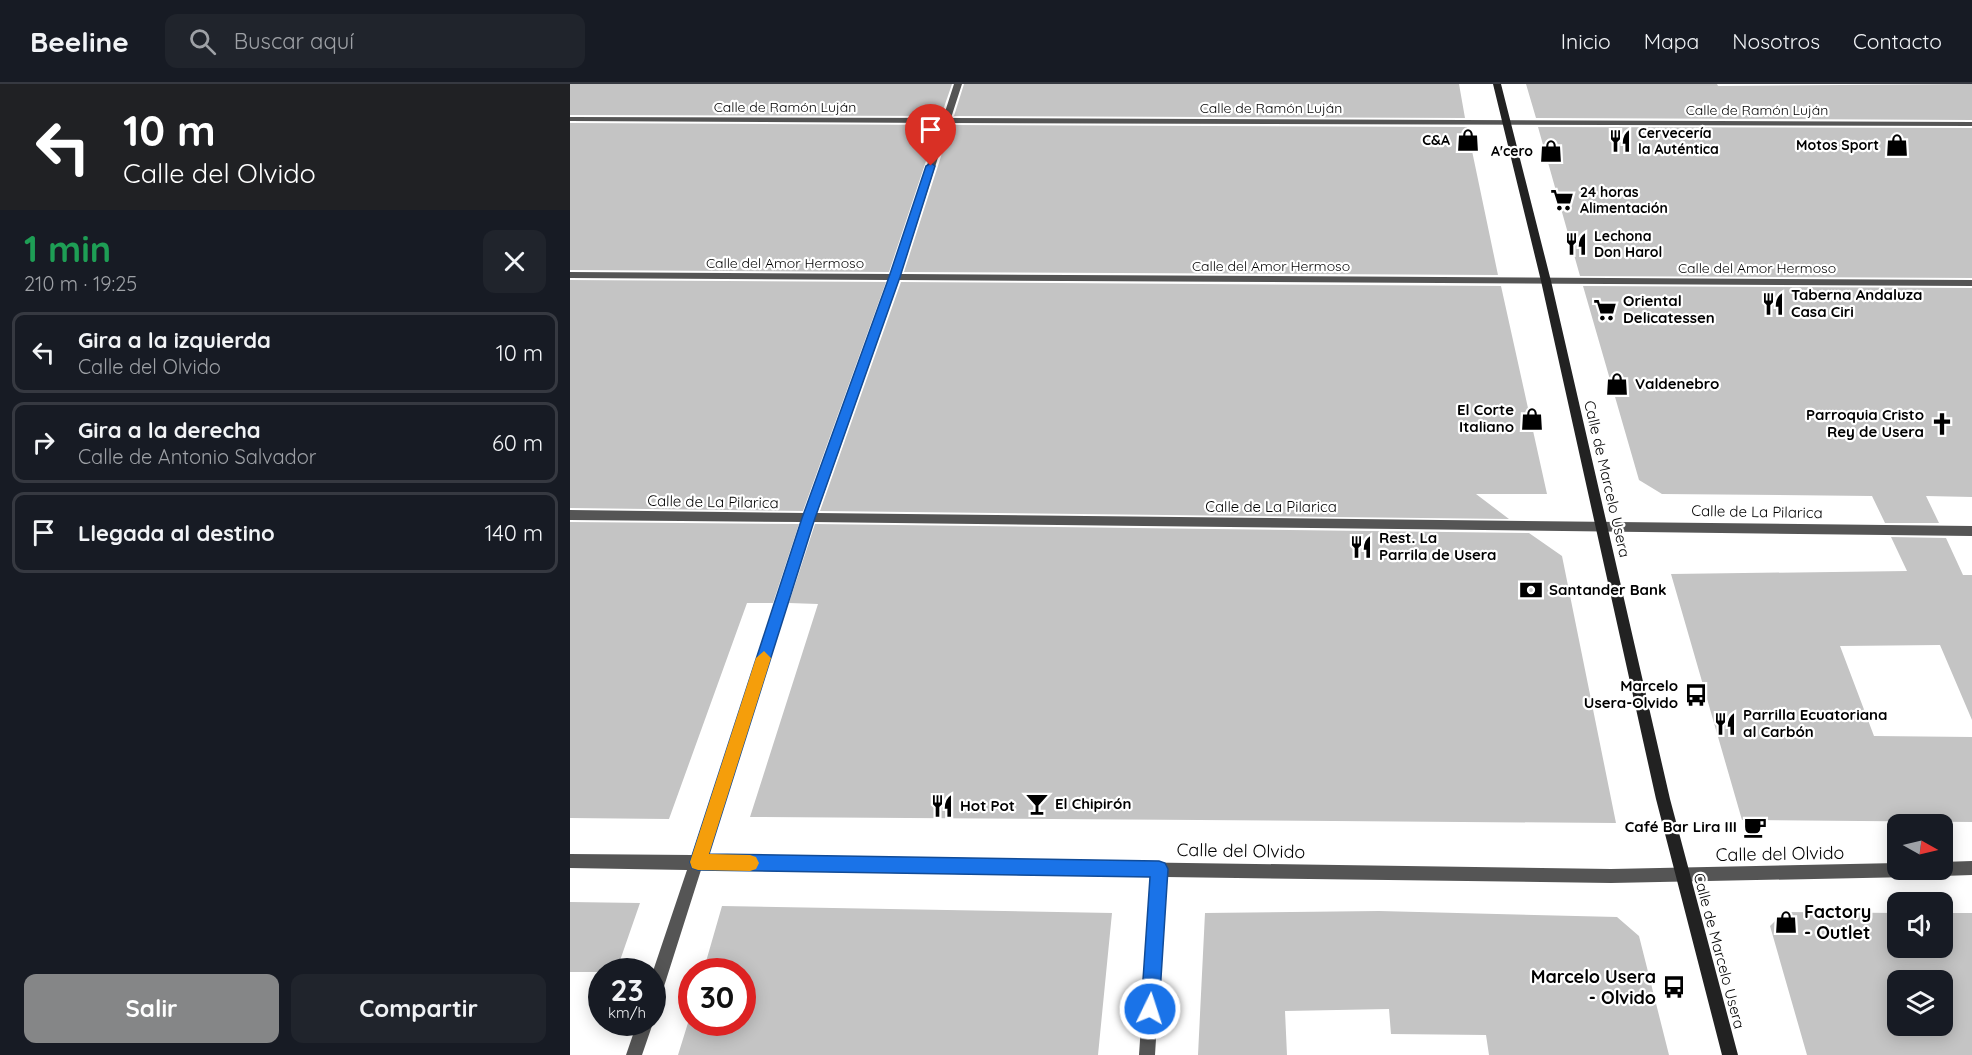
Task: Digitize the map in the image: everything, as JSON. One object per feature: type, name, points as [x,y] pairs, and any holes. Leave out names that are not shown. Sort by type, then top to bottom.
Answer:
[{"type":"main road","name":"Calle de Marcelo Usera","points":[[1497,84],[1546,281],[1599,525],[1682,875],[1730,1055]]},
{"type":"street","points":[[666,958],[809,518],[895,277],[958,84]]},
{"type":"street","name":"Calle de Ramón Luján","points":[[570,119],[1972,124]]},
{"type":"street","name":"Calle del Amor Hermoso","points":[[570,275],[1972,283]]},
{"type":"street","name":"Calle de La Pilarica","points":[[570,515],[1972,531]]},
{"type":"street","name":"Calle del Olvido","points":[[570,861],[1611,876],[1887,871]]},
{"type":"street","points":[[1953,869],[1972,868]]},
{"type":"street","points":[[1147,1055],[1159,869]]},
{"type":"street","points":[[634,1055],[641,1036]]},
{"type":"building","points":[[570,84],[952,84],[941,116],[570,115]]},
{"type":"building","points":[[964,84],[1459,84],[1465,118],[954,116]]},
{"type":"building","points":[[1526,84],[1717,84],[1718,86],[1972,84],[1972,120],[1536,118]]},
{"type":"building","points":[[570,123],[938,125],[889,272],[570,270]]},
{"type":"building","points":[[951,125],[1467,127],[1498,275],[904,272]]},
{"type":"building","points":[[1538,127],[1972,128],[1972,278],[1580,276]]},
{"type":"building","points":[[570,280],[886,282],[803,511],[570,508]]},
{"type":"building","points":[[901,282],[1501,286],[1547,494],[1476,494],[1509,519],[820,511]]},
{"type":"building","points":[[1583,286],[1972,288],[1972,497],[1926,496],[1939,523],[1885,523],[1872,496],[1662,494],[1639,480]]},
{"type":"building","points":[[570,522],[799,524],[773,603],[747,603],[669,819],[570,818]]},
{"type":"building","points":[[815,524],[1529,533],[1562,556],[1616,823],[750,817],[818,604],[789,603]]},
{"type":"building","points":[[1891,537],[1946,538],[1963,575],[1972,575],[1972,720],[1940,645],[1840,646],[1874,736],[1972,737],[1972,822],[1953,822],[1953,814],[1887,814],[1887,821],[1742,820],[1671,574],[1907,571]]},
{"type":"building","points":[[570,902],[640,903],[621,958],[588,958],[588,972],[570,972]]},
{"type":"building","points":[[722,906],[1112,913],[1098,1055],[678,1055],[684,1036],[756,1036],[756,958],[707,958]]},
{"type":"building","points":[[1379,911],[1617,917],[1639,936],[1669,1055],[1489,1055],[1486,1035],[1391,1034],[1389,1009],[1285,1011],[1287,1055],[1198,1055],[1205,913]]},
{"type":"building","points":[[1784,912],[1887,913],[1887,958],[1953,958],[1953,913],[1972,913],[1972,1055],[1807,1055],[1770,926]]},
{"type":"slow traffic","points":[[750,863],[698,862],[764,658]]},
{"type":"place","name":"C&A","points":[[1468,140]]},
{"type":"place","name":"Cervecería la Auténtica","points":[[1620,141]]},
{"type":"place","name":"Motos Sport","points":[[1897,145]]},
{"type":"place","name":"A'cero","points":[[1551,151]]},
{"type":"place","name":"24 horas Alimentación","points":[[1562,200]]},
{"type":"place","name":"Lechona Don Harol","points":[[1576,244]]},
{"type":"place","name":"Taberna Andaluza Casa Ciri","points":[[1773,304]]},
{"type":"place","name":"Oriental Delicatessen","points":[[1605,310]]},
{"type":"place","name":"Valdenebro","points":[[1617,384]]},
{"type":"place","name":"El Corte Italiano","points":[[1532,419]]},
{"type":"place","name":"Parroquia Cristo Rey de Usera","points":[[1942,424]]},
{"type":"place","name":"Rest. La Parrila de Usera","points":[[1361,547]]},
{"type":"place","name":"Santander Bank","points":[[1531,590]]},
{"type":"place","name":"Marcelo Usera-Olvido","points":[[1696,695]]},
{"type":"place","name":"Parrilla Ecuatoriana al Carbón","points":[[1725,724]]},
{"type":"place","name":"El Chipirón","points":[[1037,804]]},
{"type":"place","name":"Hot Pot","points":[[942,806]]},
{"type":"place","name":"Café Bar Lira III","points":[[1755,827]]},
{"type":"place","name":"Factory - Outlet","points":[[1786,922]]},
{"type":"place","name":"Marcelo Usera - Olvido","points":[[1674,987]]},
{"type":"route","points":[[931,166],[895,277],[809,518],[698,862],[1159,869],[1150,1009]]}]
